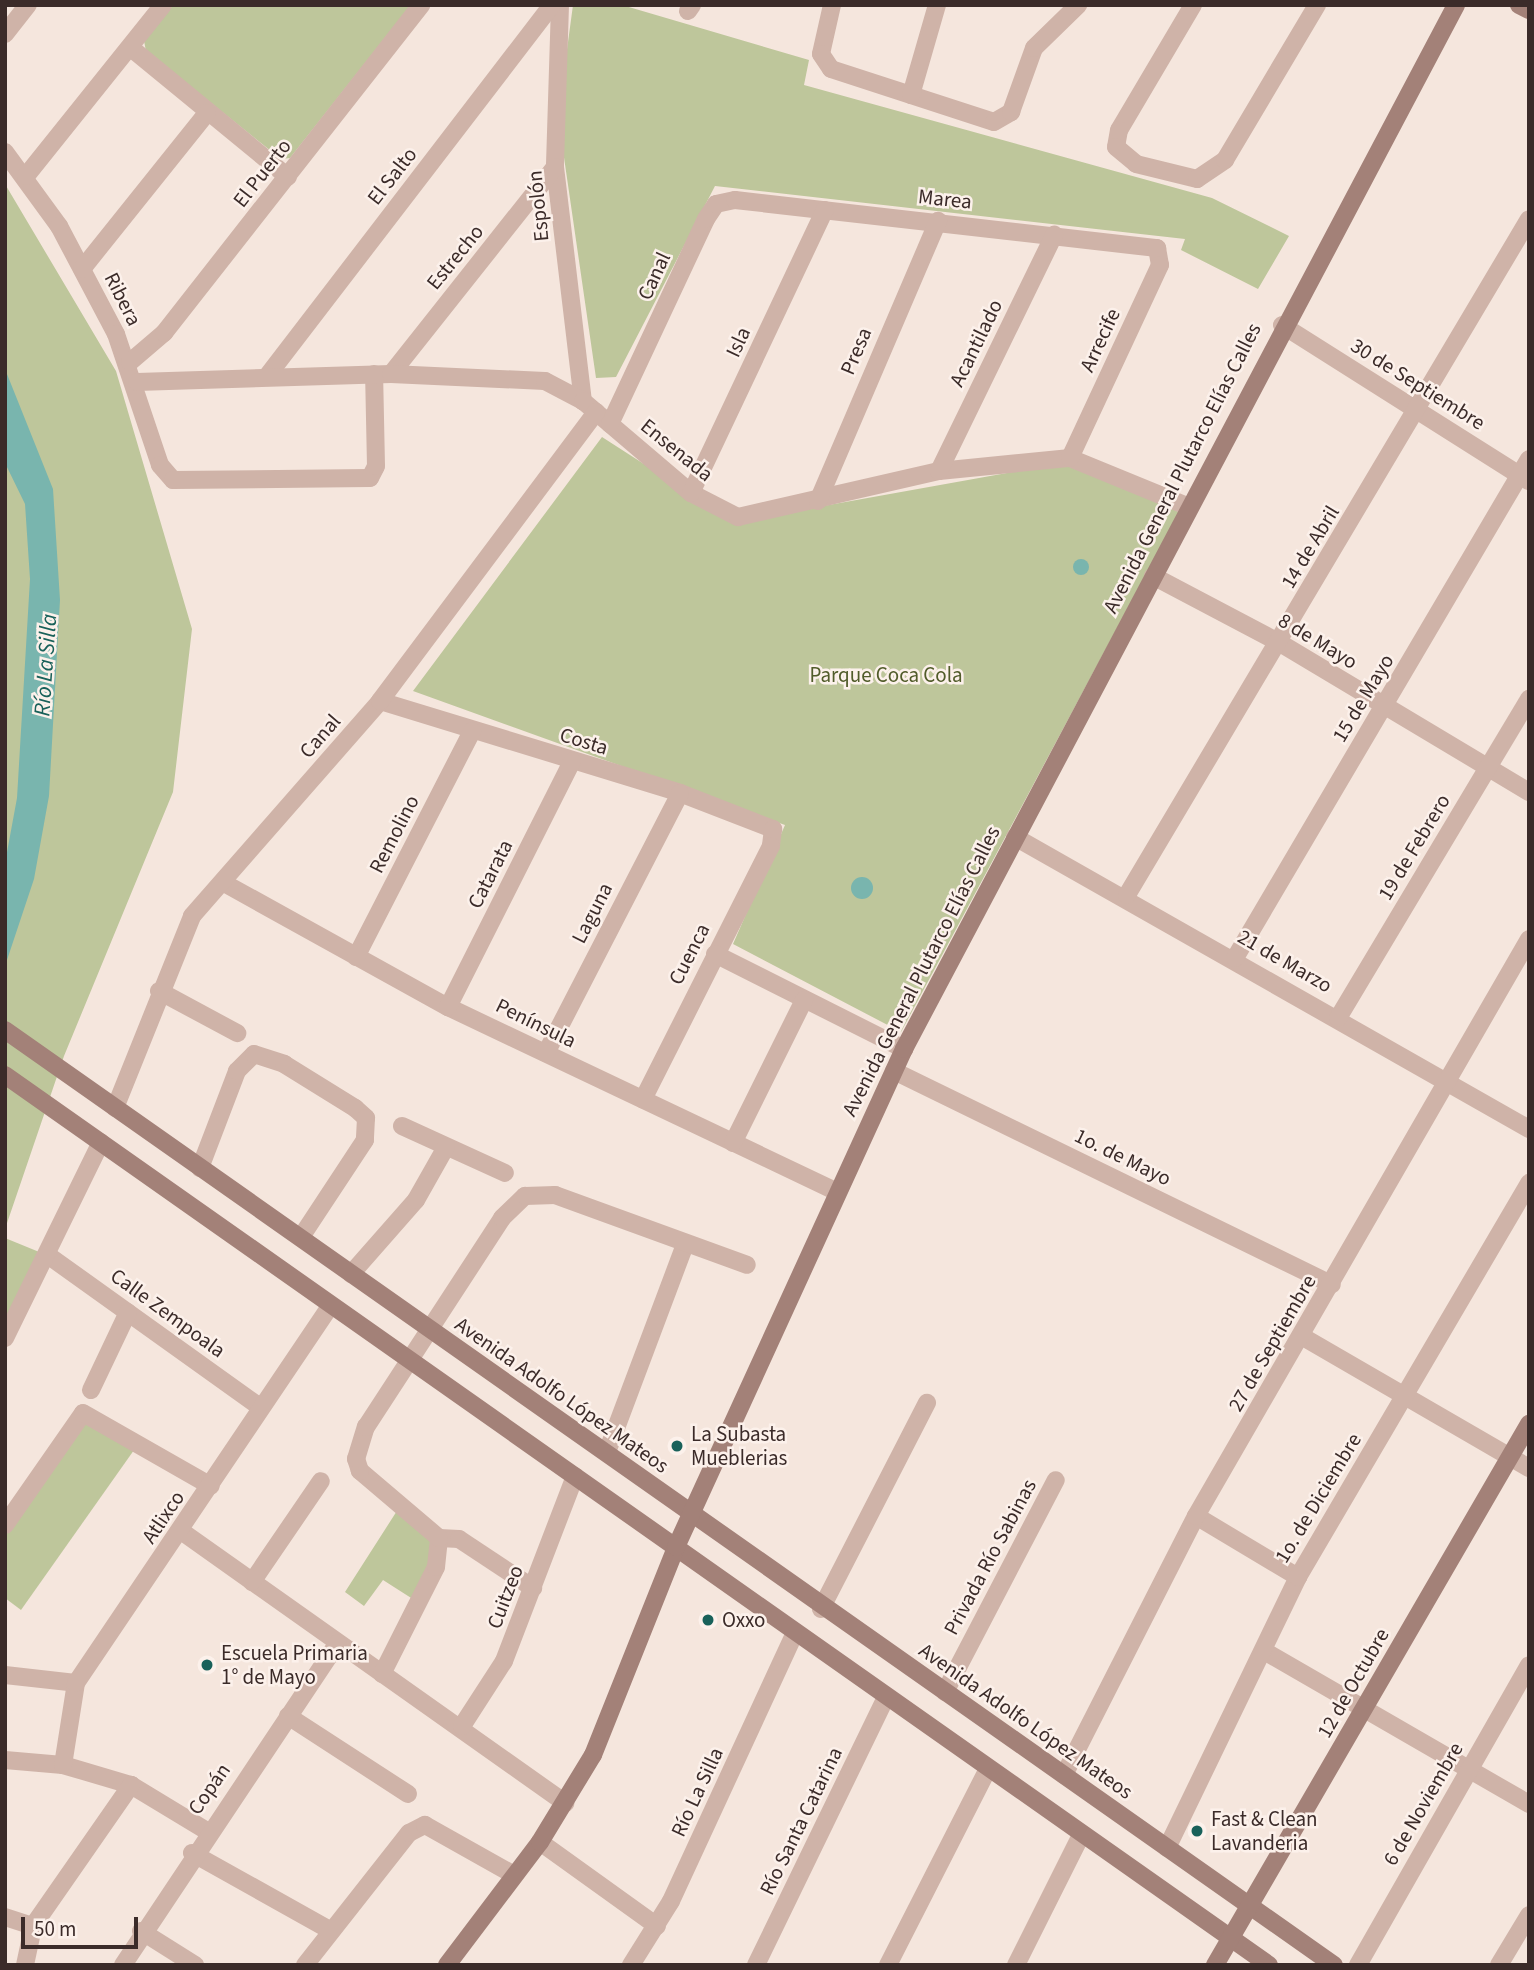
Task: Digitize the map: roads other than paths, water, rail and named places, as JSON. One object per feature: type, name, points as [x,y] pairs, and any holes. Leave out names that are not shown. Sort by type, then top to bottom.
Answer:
[{"type":"main road","name":"Avenida General Plutarco Elías Calles","points":[[447,1965],[540,1842],[593,1755],[676,1547],[836,1191],[904,1049],[1282,326],[1456,5]]},
{"type":"main road","points":[[1519,5],[1529,10]]},
{"type":"main road","name":"Avenida Adolfo López Mateos","points":[[5,1030],[607,1452],[821,1609],[945,1692],[1334,1965]]},
{"type":"main road","points":[[5,1075],[1269,1965]]},
{"type":"main road","name":"12 de Octubre","points":[[1215,1965],[1529,1423]]},
{"type":"street","points":[[5,34],[28,5]]},
{"type":"street","points":[[26,177],[163,5]]},
{"type":"street","name":"El Puerto","points":[[130,362],[155,343],[421,5]]},
{"type":"street","name":"El Salto","points":[[268,375],[552,5]]},
{"type":"street","name":"Espolón","points":[[560,5],[555,167],[596,412]]},
{"type":"street","points":[[832,5],[823,43],[823,60],[831,69],[994,122],[1011,112],[1034,48],[1078,5]]},
{"type":"street","points":[[911,95],[937,5]]},
{"type":"street","points":[[1193,5],[1119,130],[1118,153],[1182,178],[1214,173],[1317,5]]},
{"type":"street","points":[[131,48],[288,177]]},
{"type":"street","points":[[82,269],[207,113]]},
{"type":"street","name":"Ribera","points":[[5,152],[26,177],[82,269],[130,362],[160,465],[173,480],[360,480],[372,476],[376,467],[383,374]]},
{"type":"street","name":"Estrecho","points":[[383,374],[555,167]]},
{"type":"street","name":"Canal","points":[[115,1108],[183,931],[380,701],[596,412],[716,204],[735,200]]},
{"type":"street","name":"Marea","points":[[735,200],[1150,245]]},
{"type":"street","name":"Isla","points":[[691,493],[825,210]]},
{"type":"street","name":"14 de Abril","points":[[1127,895],[1280,643],[1529,219]]},
{"type":"street","name":"Presa","points":[[818,501],[938,221]]},
{"type":"street","name":"Acantilado","points":[[939,471],[1054,235]]},
{"type":"street","name":"Arrecife","points":[[1070,458],[1160,265],[1161,254],[1150,245]]},
{"type":"street","name":"30 de Septiembre","points":[[1282,326],[1417,411],[1526,472]]},
{"type":"street","name":"Ensenada","points":[[137,382],[268,375],[523,377],[596,412],[691,493],[738,517],[818,501],[939,471],[1070,458],[1187,506]]},
{"type":"street","name":"15 de Mayo","points":[[1235,958],[1526,472]]},
{"type":"street","name":"8 de Mayo","points":[[1153,576],[1280,643],[1529,792]]},
{"type":"street","name":"19 de Febrero","points":[[1338,1017],[1529,699]]},
{"type":"street","name":"Costa","points":[[380,701],[680,793],[773,829]]},
{"type":"street","name":"Remolino","points":[[356,957],[472,731]]},
{"type":"street","name":"Catarata","points":[[449,1007],[572,761]]},
{"type":"street","name":"Laguna","points":[[546,1053],[680,793]]},
{"type":"street","name":"Cuenca","points":[[643,1100],[771,846],[773,829]]},
{"type":"street","name":"21 de Marzo","points":[[1015,837],[1127,895],[1529,1129]]},
{"type":"street","name":"Península","points":[[224,883],[449,1007],[836,1191]]},
{"type":"street","name":"27 de Septiembre","points":[[1064,1775],[1196,1516],[1303,1337],[1529,939]]},
{"type":"street","points":[[715,954],[904,1049]]},
{"type":"street","points":[[159,991],[237,1032]]},
{"type":"street","points":[[733,1143],[804,1000]]},
{"type":"street","points":[[200,1168],[237,1071],[254,1054],[295,1070],[355,1108],[368,1125],[356,1157],[301,1237]]},
{"type":"street","name":"1o. de Mayo","points":[[894,1071],[1332,1284]]},
{"type":"street","points":[[402,1126],[505,1173]]},
{"type":"street","points":[[5,1338],[49,1256],[101,1142]]},
{"type":"street","points":[[351,1273],[416,1200],[446,1147]]},
{"type":"street","name":"1o. de Diciembre","points":[[1167,1848],[1298,1577],[1529,1183]]},
{"type":"street","points":[[533,1588],[459,1539],[439,1538],[360,1471],[356,1458],[366,1427],[427,1328],[502,1218],[525,1196],[555,1195],[684,1247],[747,1265]]},
{"type":"street","points":[[607,1452],[684,1247]]},
{"type":"street","name":"Calle Zempoala","points":[[49,1256],[260,1407]]},
{"type":"street","name":"Atlixco","points":[[63,1765],[76,1683],[181,1531],[260,1407],[330,1306]]},
{"type":"street","points":[[92,1390],[128,1312]]},
{"type":"street","points":[[1303,1337],[1529,1468]]},
{"type":"street","points":[[821,1609],[926,1403]]},
{"type":"street","points":[[5,1525],[83,1413],[211,1486]]},
{"type":"street","name":"Cuitzeo","points":[[462,1726],[496,1678],[575,1476]]},
{"type":"street","name":"Privada Río Sabinas","points":[[945,1692],[1056,1480]]},
{"type":"street","points":[[252,1582],[321,1481]]},
{"type":"street","points":[[1196,1516],[1298,1577]]},
{"type":"street","points":[[181,1531],[382,1674],[462,1726],[565,1803]]},
{"type":"street","points":[[382,1674],[436,1567],[439,1538]]},
{"type":"street","name":"Río La Silla","points":[[631,1965],[657,1926],[795,1633]]},
{"type":"street","name":"Copán","points":[[123,1965],[141,1931],[192,1853],[338,1643]]},
{"type":"street","points":[[1264,1651],[1529,1804]]},
{"type":"street","name":"6 de Noviembre","points":[[1357,1965],[1529,1665]]},
{"type":"street","points":[[5,1675],[76,1683]]},
{"type":"street","name":"Río Santa Catarina","points":[[756,1965],[887,1697]]},
{"type":"street","points":[[288,1716],[408,1794]]},
{"type":"street","points":[[5,1759],[63,1765],[131,1785],[207,1831]]},
{"type":"street","points":[[888,1965],[988,1769]]},
{"type":"street","points":[[25,1965],[33,1926],[131,1785]]},
{"type":"street","points":[[305,1965],[409,1833],[425,1825],[514,1875]]},
{"type":"street","points":[[1016,1965],[1081,1835]]},
{"type":"street","points":[[540,1842],[657,1926]]},
{"type":"street","points":[[192,1853],[330,1930]]},
{"type":"street","points":[[1499,1965],[1529,1914]]},
{"type":"street","points":[[5,1917],[33,1926]]},
{"type":"street","points":[[141,1931],[195,1965]]},
{"type":"water","points":[[5,369],[53,489],[60,600],[49,796],[34,879],[5,966],[5,863],[17,798],[30,579],[25,504],[5,463]]},
{"type":"water","points":[[1078,559],[1084,559],[1089,567],[1087,573],[1078,575],[1073,570],[1073,564]]},
{"type":"water","points":[[862,877],[870,880],[873,888],[870,896],[862,899],[854,896],[851,888],[854,880]]},
{"type":"place","name":"La Subasta Mueblerias","points":[[677,1446]]},
{"type":"place","name":"Oxxo","points":[[708,1620]]},
{"type":"place","name":"Escuela Primaria 1° de Mayo","points":[[207,1665]]},
{"type":"place","name":"Fast & Clean Lavanderia","points":[[1197,1831]]},
{"type":"park label","name":"Parque Coca Cola","points":[[886,675]]}]
